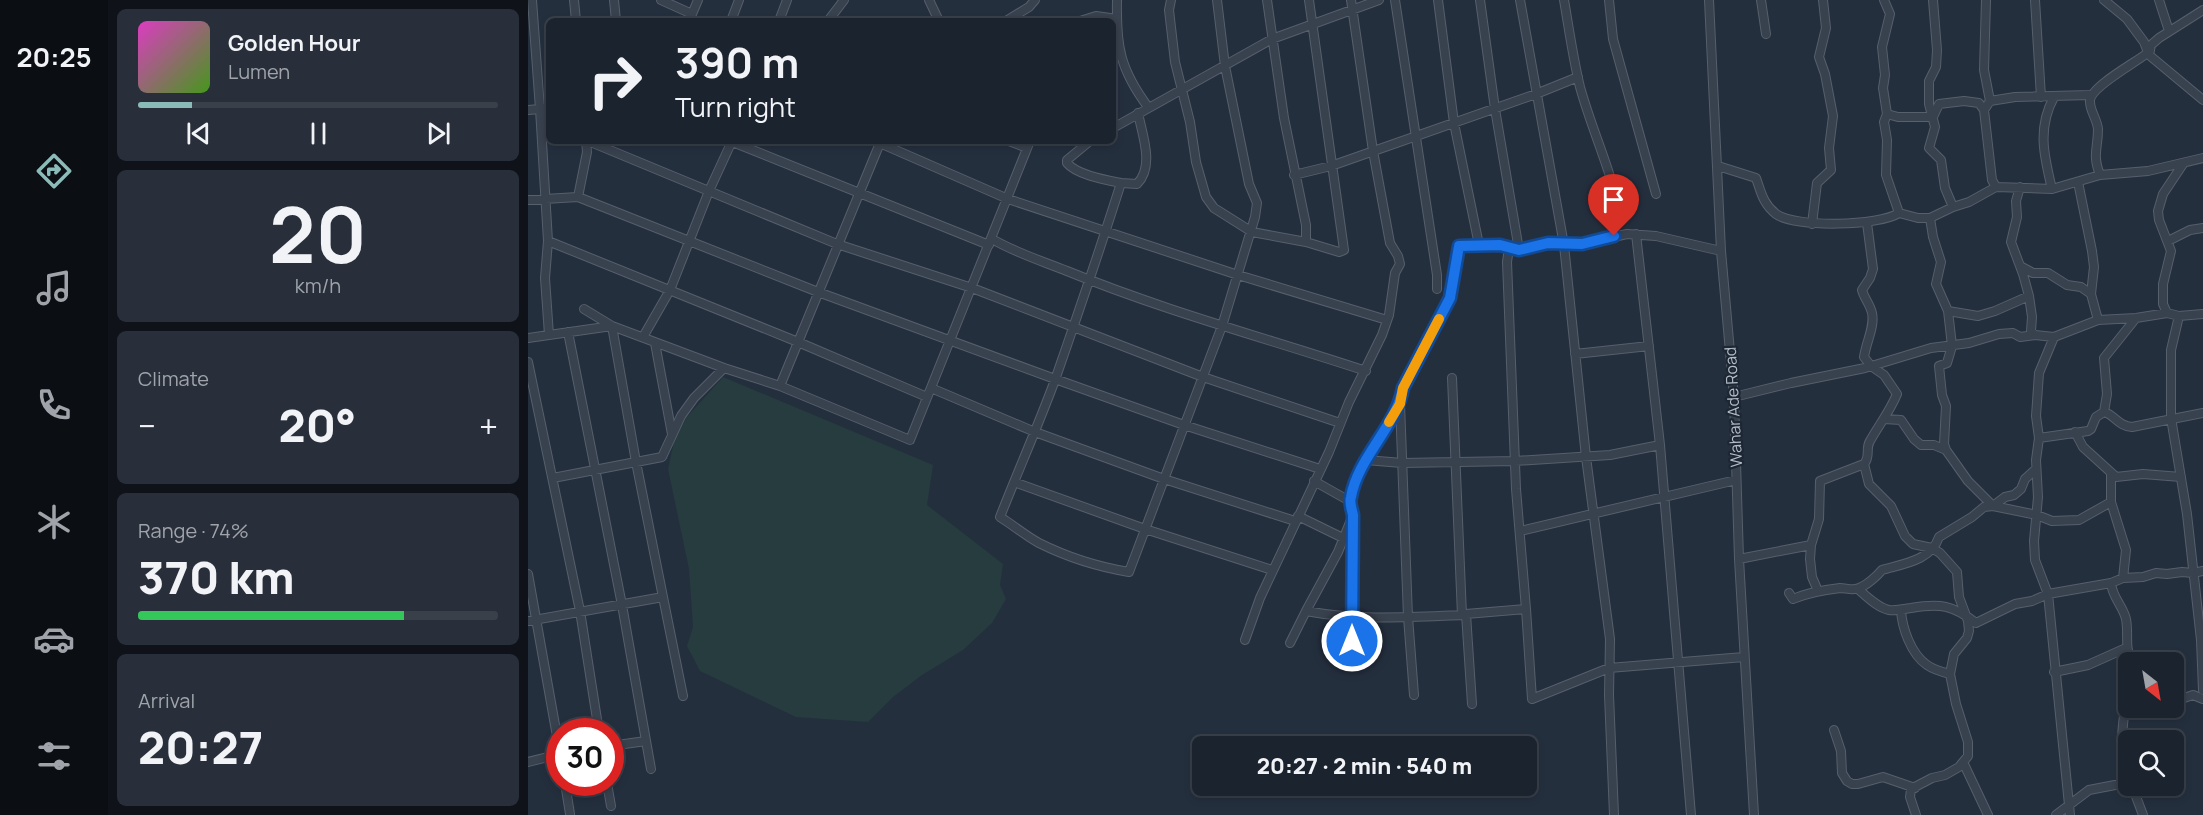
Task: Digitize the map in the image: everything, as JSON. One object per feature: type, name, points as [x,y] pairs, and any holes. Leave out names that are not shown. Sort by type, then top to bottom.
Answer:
[{"type":"street","points":[[532,0],[548,241],[545,278],[549,335]]},
{"type":"street","points":[[574,0],[576,18]]},
{"type":"street","points":[[614,0],[616,18]]},
{"type":"street","points":[[661,0],[690,18],[698,0]]},
{"type":"street","points":[[732,18],[739,0]]},
{"type":"street","points":[[780,18],[787,0]]},
{"type":"street","points":[[830,18],[844,0]]},
{"type":"street","points":[[929,0],[938,18]]},
{"type":"street","points":[[1011,18],[1029,7],[1035,0]]},
{"type":"street","points":[[1117,0],[1116,45],[1131,84],[1148,107]]},
{"type":"street","points":[[1171,0],[1169,10],[1175,62],[1190,122],[1196,162],[1206,197],[1214,208],[1252,232],[1306,242],[1340,252],[1344,250],[1309,0]]},
{"type":"street","points":[[1121,183],[1055,379],[1000,517],[1050,548],[1111,569],[1129,572],[1222,326],[1252,232],[1257,203],[1249,184],[1225,66],[1217,0]]},
{"type":"street","points":[[1267,0],[1294,175],[1306,225],[1306,242]]},
{"type":"street","points":[[1116,126],[1272,39],[1313,23],[1351,4],[1379,0]]},
{"type":"street","points":[[1395,0],[1417,136],[1437,275],[1437,289]]},
{"type":"street","points":[[1438,0],[1454,123],[1479,245]]},
{"type":"street","points":[[1480,0],[1495,108],[1519,250]]},
{"type":"street","points":[[1520,0],[1564,245],[1586,457],[1610,639],[1614,815]]},
{"type":"street","points":[[1564,0],[1578,77],[1619,207]]},
{"type":"street","points":[[1609,0],[1613,39],[1656,194]]},
{"type":"street","name":"Wahar Ade Road","points":[[1709,0],[1721,251],[1734,397],[1738,559],[1754,815]]},
{"type":"street","points":[[1761,0],[1766,34]]},
{"type":"street","points":[[1812,224],[1817,183],[1830,170],[1829,148],[1834,120],[1825,74],[1819,60],[1826,28],[1823,0]]},
{"type":"street","points":[[1884,0],[1890,14],[1882,46],[1885,75],[1883,88],[1887,114],[1884,122],[1887,140],[1886,175],[1899,213]]},
{"type":"street","points":[[1933,0],[1937,50],[1936,67],[1929,81],[1929,104],[1935,131],[1929,148],[1941,160],[1945,188],[1953,207]]},
{"type":"street","points":[[1984,111],[1990,101],[1984,70],[1986,0]]},
{"type":"street","points":[[2035,0],[2041,97]]},
{"type":"street","points":[[2104,0],[2127,19],[2144,42],[2149,55],[2203,100]]},
{"type":"street","points":[[2159,0],[2169,31]]},
{"type":"street","points":[[1245,640],[1272,570],[1366,371],[1387,320],[1395,273],[1400,264],[1390,243],[1373,151],[1351,4]]},
{"type":"street","points":[[2149,55],[2151,45],[2203,10]]},
{"type":"street","points":[[1090,18],[1096,16],[1109,18]]},
{"type":"street","points":[[2100,175],[2094,156],[2097,123],[2090,103],[2091,95],[2098,87],[2146,54],[2149,55]]},
{"type":"street","points":[[1294,175],[1331,166],[1578,77]]},
{"type":"street","points":[[1990,101],[2015,97],[2091,95]]},
{"type":"street","points":[[2052,189],[2042,134],[2044,120],[2054,97]]},
{"type":"street","points":[[1933,117],[1939,104],[1964,101],[1979,103],[1984,111],[1992,180],[1996,187]]},
{"type":"street","points":[[528,110],[546,108]]},
{"type":"street","points":[[1086,144],[1067,160],[1071,168],[1121,183],[1137,183],[1146,170],[1147,161],[1138,113]]},
{"type":"street","points":[[1887,114],[1898,117],[1933,117]]},
{"type":"street","points":[[578,197],[587,144]]},
{"type":"street","points":[[594,144],[837,244],[972,288],[1203,377],[1340,423]]},
{"type":"street","points":[[643,337],[670,290],[730,144]]},
{"type":"street","points":[[738,144],[860,193],[1090,280],[1222,326],[1366,371]]},
{"type":"street","points":[[780,386],[860,193],[877,144]]},
{"type":"street","points":[[883,144],[1008,199],[1238,275],[1387,320]]},
{"type":"street","points":[[584,309],[612,326],[724,368],[780,386],[910,440],[1028,145]]},
{"type":"street","points":[[1899,213],[1918,218],[1930,218],[1969,202],[1996,187],[2052,189],[2100,175],[2148,171],[2203,158]]},
{"type":"street","points":[[2167,313],[2163,304],[2163,295],[2165,272],[2171,251],[2159,220],[2159,203],[2169,183],[2183,164]]},
{"type":"street","points":[[1718,166],[1756,178],[1764,203],[1778,216],[1812,224],[1867,223],[1892,218],[1899,213]]},
{"type":"street","points":[[2078,182],[2092,251],[2094,267],[2091,294],[2098,320]]},
{"type":"street","points":[[2020,187],[2016,201],[2018,214],[2011,242],[2029,296],[2031,331],[2035,334]]},
{"type":"street","points":[[528,200],[578,197],[818,292],[1055,379],[1184,425],[1320,469]]},
{"type":"street","points":[[1930,218],[1941,262],[1936,284],[1948,311],[1952,346],[1947,363],[1939,366],[1942,395],[1946,406],[1944,444],[1968,482],[1994,506]]},
{"type":"street","points":[[1818,591],[1810,567],[1811,545],[1819,519],[1820,481],[1864,464],[1869,458],[1867,448],[1869,442],[1897,393],[1884,375],[1871,366],[1864,357],[1872,324],[1872,314],[1862,290],[1873,269],[1867,223]]},
{"type":"street","points":[[2168,241],[2190,230],[2203,228]]},
{"type":"street","points":[[1636,234],[1664,497],[1691,815]]},
{"type":"street","points":[[1414,695],[1408,617],[1400,404],[1403,388],[1450,298],[1459,246],[1479,245],[1519,250],[1548,243],[1582,244],[1636,234],[1664,237],[1721,251]]},
{"type":"street","points":[[548,241],[798,342],[1035,432],[1164,479],[1296,519],[1343,538]]},
{"type":"street","points":[[1509,248],[1507,262],[1515,461],[1532,699],[1610,668],[1744,657]]},
{"type":"street","points":[[2020,266],[2033,273],[2048,273],[2067,285],[2080,287],[2091,294]]},
{"type":"street","points":[[1948,311],[1978,316],[2029,296]]},
{"type":"street","points":[[1734,397],[1871,366],[1931,348],[1969,343],[1999,334],[2054,336],[2098,320],[2136,318],[2167,313],[2179,316],[2203,314]]},
{"type":"street","points":[[2179,316],[2171,350],[2171,418],[2181,477],[2201,640],[2203,690]]},
{"type":"street","points":[[2039,438],[2091,429],[2096,417],[2103,412],[2107,394],[2104,358],[2136,318]]},
{"type":"street","points":[[528,338],[612,326]]},
{"type":"street","points":[[612,326],[636,462],[683,696]]},
{"type":"street","points":[[568,332],[622,605],[651,769]]},
{"type":"street","points":[[2054,336],[2039,373],[2036,408],[2039,438],[2036,459],[2037,515],[2034,541],[2035,560],[2048,594],[2054,672],[2070,811]]},
{"type":"street","points":[[655,343],[672,434]]},
{"type":"street","points":[[1575,354],[1649,346]]},
{"type":"street","points":[[528,362],[580,611],[597,718]]},
{"type":"street","points":[[553,478],[662,457],[681,416],[694,398],[724,368]]},
{"type":"street","points":[[1452,378],[1464,615],[1472,704]]},
{"type":"street","points":[[1352,641],[1353,515],[1350,498],[1366,460],[1400,404]]},
{"type":"street","points":[[2103,412],[2110,414],[2124,426],[2132,427],[2203,413]]},
{"type":"street","points":[[1884,419],[1901,420],[1914,440],[1922,445],[1934,445],[1946,450]]},
{"type":"street","points":[[2075,432],[2083,447],[2116,477],[2143,474],[2181,477]]},
{"type":"street","points":[[1366,460],[1402,463],[1515,461],[1610,455],[1659,445]]},
{"type":"street","points":[[1864,464],[1869,484],[1891,506],[1905,536],[1913,544],[1932,548],[1957,572],[1959,597],[1970,630],[1951,660],[1950,675],[1968,742],[1968,756],[1946,775],[1932,778],[1915,789],[1911,789],[1910,796],[1916,815]]},
{"type":"street","points":[[1994,506],[2021,489],[2025,479],[2036,469]]},
{"type":"street","points":[[2111,474],[2111,502],[2126,550],[2123,578]]},
{"type":"street","points":[[1520,531],[1736,480]]},
{"type":"street","points":[[1314,481],[1346,499],[1350,498]]},
{"type":"street","points":[[1014,482],[1272,570]]},
{"type":"street","points":[[1858,589],[1877,577],[1882,570],[1911,563],[1937,544],[1939,537],[1972,518],[1984,507],[1994,506],[2037,515],[2052,521],[2079,520],[2111,502]]},
{"type":"street","points":[[1290,643],[1353,515]]},
{"type":"street","points":[[1738,559],[1749,555],[1781,552],[1811,545]]},
{"type":"street","points":[[1789,593],[1793,599],[1805,596],[1809,592],[1841,588],[1858,589],[1887,610],[1943,605],[1967,616],[1976,623],[2015,603],[2032,601],[2048,594],[2156,573],[2203,571]]},
{"type":"street","points":[[528,574],[532,620],[552,718]]},
{"type":"street","points":[[2111,583],[2111,591],[2121,605],[2126,619],[2128,652]]},
{"type":"street","points":[[532,620],[663,597]]},
{"type":"street","points":[[1306,611],[1352,618],[1464,615],[1526,609]]},
{"type":"street","points":[[1901,610],[1902,622],[1918,657],[1928,666],[1950,675]]},
{"type":"street","points":[[2054,672],[2088,665],[2126,648]]},
{"type":"street","points":[[2184,698],[2193,695],[2203,699]]},
{"type":"street","points":[[1834,730],[1840,751],[1842,773],[1847,781],[1858,784],[1882,777],[1915,789]]},
{"type":"street","points":[[624,744],[646,741]]},
{"type":"street","points":[[528,762],[546,758]]},
{"type":"street","points":[[1963,762],[1988,815]]},
{"type":"street","points":[[2056,815],[2070,811],[2089,790],[2118,786]]},
{"type":"street","points":[[567,796],[570,814]]},
{"type":"street","points":[[609,796],[611,806]]},
{"type":"street","points":[[2135,796],[2143,814],[2154,815]]},
{"type":"green space","points":[[723,377],[933,465],[927,505],[1003,564],[1000,585],[1006,599],[992,623],[963,650],[922,675],[893,697],[868,722],[796,717],[700,671],[687,646],[693,627],[689,569],[668,469],[677,428]]},
{"type":"slow traffic","points":[[1389,422],[1400,404],[1403,388],[1439,319]]},
{"type":"route","points":[[1352,641],[1353,515],[1350,498],[1366,460],[1400,404],[1403,388],[1450,298],[1459,246],[1500,245],[1519,250],[1548,243],[1582,244],[1614,236]]}]
